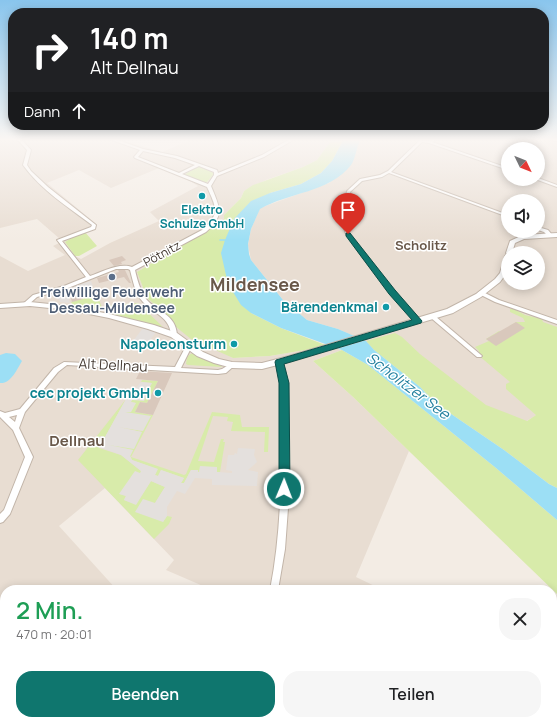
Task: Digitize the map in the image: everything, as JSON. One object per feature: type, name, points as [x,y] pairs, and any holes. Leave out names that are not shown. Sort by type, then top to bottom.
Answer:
[{"type":"street","points":[[31,173],[42,184],[94,225],[93,228],[59,240],[89,278]]},
{"type":"street","points":[[176,173],[209,186],[216,175],[221,173]]},
{"type":"street","points":[[387,173],[361,180],[348,192],[343,220],[348,234],[359,249],[392,292],[418,321]]},
{"type":"street","points":[[391,173],[501,213]]},
{"type":"street","points":[[545,182],[557,186]]},
{"type":"street","name":"Pötnitz","points":[[26,304],[36,296],[66,288],[123,266],[132,269],[171,250],[204,231],[213,224],[218,216],[217,205],[209,186]]},
{"type":"street","points":[[545,231],[554,236]]},
{"type":"street","points":[[511,246],[512,242],[516,239],[526,236],[554,236]]},
{"type":"street","points":[[132,269],[145,300],[171,324],[174,329],[174,335]]},
{"type":"street","name":"Alt Dellnau","points":[[0,306],[26,304],[69,308],[109,316],[151,327],[174,335],[209,358],[232,365],[255,366],[279,362],[311,353],[450,311],[481,293],[501,276]]},
{"type":"street","points":[[481,293],[497,301],[557,322]]},
{"type":"street","points":[[433,317],[479,356]]},
{"type":"street","points":[[177,368],[189,346]]},
{"type":"street","points":[[275,585],[280,564],[285,476],[284,383],[279,362]]},
{"type":"street","name":"Alt Dellnau","points":[[16,428],[22,411],[56,370],[66,363],[177,368],[218,372],[224,371],[232,365]]},
{"type":"street","points":[[2,415],[22,411]]},
{"type":"street","points":[[0,519],[7,512],[29,457],[16,428],[2,415]]},
{"type":"shaded area","points":[[0,173],[72,173],[47,183],[95,223],[96,227],[94,229],[70,238],[65,242],[75,256],[81,259],[110,243],[159,221],[150,212],[198,186],[171,173],[286,173],[266,180],[244,191],[241,198],[224,215],[224,219],[212,228],[137,272],[147,298],[168,316],[176,327],[233,358],[270,356],[328,346],[342,350],[313,361],[409,451],[356,577],[373,585],[201,585],[166,570],[174,560],[105,488],[59,526],[112,585],[0,585],[0,256],[28,271],[65,255],[53,246],[59,243],[57,241],[60,239],[37,219],[0,228]],"holes":[[[111,305],[162,326],[109,314]]]},
{"type":"shaded area","points":[[84,173],[147,173],[111,188]]},
{"type":"shaded area","points":[[341,173],[501,173],[501,186],[545,186],[545,173],[557,173],[557,330],[548,408],[525,422],[485,406],[374,350],[365,341],[338,329],[307,320],[283,300],[251,260],[248,245],[251,229],[260,208],[329,183]]},
{"type":"shaded area","points":[[91,281],[93,286],[67,292],[70,303],[60,302],[57,295],[47,298],[46,295]]},
{"type":"shaded area","points":[[143,328],[156,332],[145,347],[140,346],[138,348],[130,345]]},
{"type":"shaded area","points":[[141,382],[152,383],[148,391],[143,390],[141,394],[147,396],[144,401],[132,400],[131,402],[136,403],[131,412],[125,412],[151,416],[143,431],[118,427],[142,432],[134,449],[108,445],[133,450],[130,456],[132,460],[158,469],[155,475],[158,476],[161,470],[184,478],[181,483],[184,483],[191,470],[198,470],[199,472],[200,466],[217,467],[217,472],[232,473],[232,471],[226,470],[228,455],[234,455],[235,453],[237,454],[238,448],[255,449],[254,455],[257,462],[248,470],[258,472],[257,486],[212,485],[212,479],[195,478],[185,494],[177,491],[167,507],[167,516],[163,522],[135,512],[143,499],[155,503],[165,487],[151,481],[136,505],[124,500],[126,496],[119,494],[135,471],[140,473],[141,471],[121,455],[93,445],[100,436],[105,437],[126,399]]},
{"type":"green space","points":[[187,173],[214,174],[206,183],[184,175]]},
{"type":"green space","points":[[287,173],[321,173],[301,184],[270,193],[234,219],[251,313],[281,328],[328,346],[270,356],[233,358],[191,339],[176,327],[168,316],[147,298],[137,272],[212,228],[224,219],[224,215],[241,198],[244,191],[253,185]]},
{"type":"green space","points":[[85,232],[97,246],[79,256],[75,256],[65,242],[74,236]]},
{"type":"green space","points":[[97,295],[103,310],[73,305],[71,302]]},
{"type":"green space","points":[[138,303],[163,327],[109,313],[111,305]]},
{"type":"green space","points":[[510,309],[514,309],[525,315],[542,319],[543,322],[557,327],[557,488],[549,484],[504,450],[435,403],[420,387],[374,350],[366,341],[395,333],[402,337],[420,354],[486,405],[527,421],[536,415],[506,389],[506,384],[510,382],[478,355],[479,351],[475,347],[489,341],[486,339],[499,331],[501,332],[516,322],[525,322],[523,318],[510,312]]},
{"type":"green space","points":[[342,350],[368,365],[496,468],[557,520],[557,585],[548,585],[353,397],[313,361]]},
{"type":"green space","points":[[193,353],[222,367],[186,364],[188,357]]},
{"type":"green space","points":[[142,380],[158,381],[147,403],[140,402],[135,412],[153,415],[131,457],[184,475],[186,474],[212,412],[240,415],[242,427],[269,427],[268,452],[264,452],[265,432],[231,431],[233,422],[227,421],[228,417],[213,416],[198,461],[214,462],[221,439],[224,439],[223,442],[225,442],[220,472],[216,472],[217,467],[199,472],[191,470],[184,483],[181,483],[184,478],[161,470],[158,476],[155,475],[157,469],[132,460],[130,456],[133,450],[108,445],[142,432],[118,427],[143,431],[125,412],[136,403],[130,402],[141,395],[152,383],[141,382]]},
{"type":"green space","points":[[126,399],[99,448],[121,455],[141,471],[141,473],[120,494],[126,496],[124,500],[136,504],[151,481],[165,487],[155,503],[163,522],[167,516],[172,517],[169,524],[154,539],[78,460]]},
{"type":"water","name":"Scholitzer See","points":[[321,173],[343,173],[320,187],[271,203],[260,209],[251,229],[248,244],[251,260],[283,300],[307,320],[338,329],[366,341],[374,350],[420,387],[435,403],[504,450],[549,484],[557,488],[557,520],[496,468],[368,365],[342,350],[281,328],[251,313],[241,305],[228,284],[221,253],[234,219],[251,201],[270,193],[301,184]]},
{"type":"water","points":[[6,353],[15,354],[22,361],[10,379],[4,383],[0,383],[0,355]]},
{"type":"building","points":[[122,256],[126,260],[121,262],[122,264],[114,266],[109,260]]},
{"type":"building","name":"Freiwillige Feuerwehr Dessau-Mildensee","points":[[118,270],[125,270],[131,283],[129,283],[124,277],[99,283],[97,278],[119,272]]},
{"type":"building","points":[[79,289],[83,299],[72,302],[69,292]]},
{"type":"building","points":[[516,322],[525,328],[496,346],[486,339]]},
{"type":"building","name":"cec projekt GmbH","points":[[140,371],[172,373],[153,415],[135,412],[140,402],[147,403],[158,381],[136,379]]},
{"type":"waterway","points":[[220,240],[225,240]]},
{"type":"place","name":"Elektro Schulze GmbH","points":[[202,196]]},
{"type":"place","name":"Freiwillige Feuerwehr Dessau-Mildensee","points":[[112,277]]},
{"type":"place","name":"Bärendenkmal","points":[[386,307]]},
{"type":"place","name":"Napoleonsturm","points":[[234,344]]},
{"type":"place","name":"cec projekt GmbH","points":[[158,393]]},
{"type":"district","name":"Scholitz","points":[[421,245]]},
{"type":"district","name":"Mildensee","points":[[255,285]]},
{"type":"district","name":"Dellnau","points":[[77,441]]},
{"type":"route","points":[[284,489],[284,383],[279,362],[418,321],[392,292],[348,234]]}]
